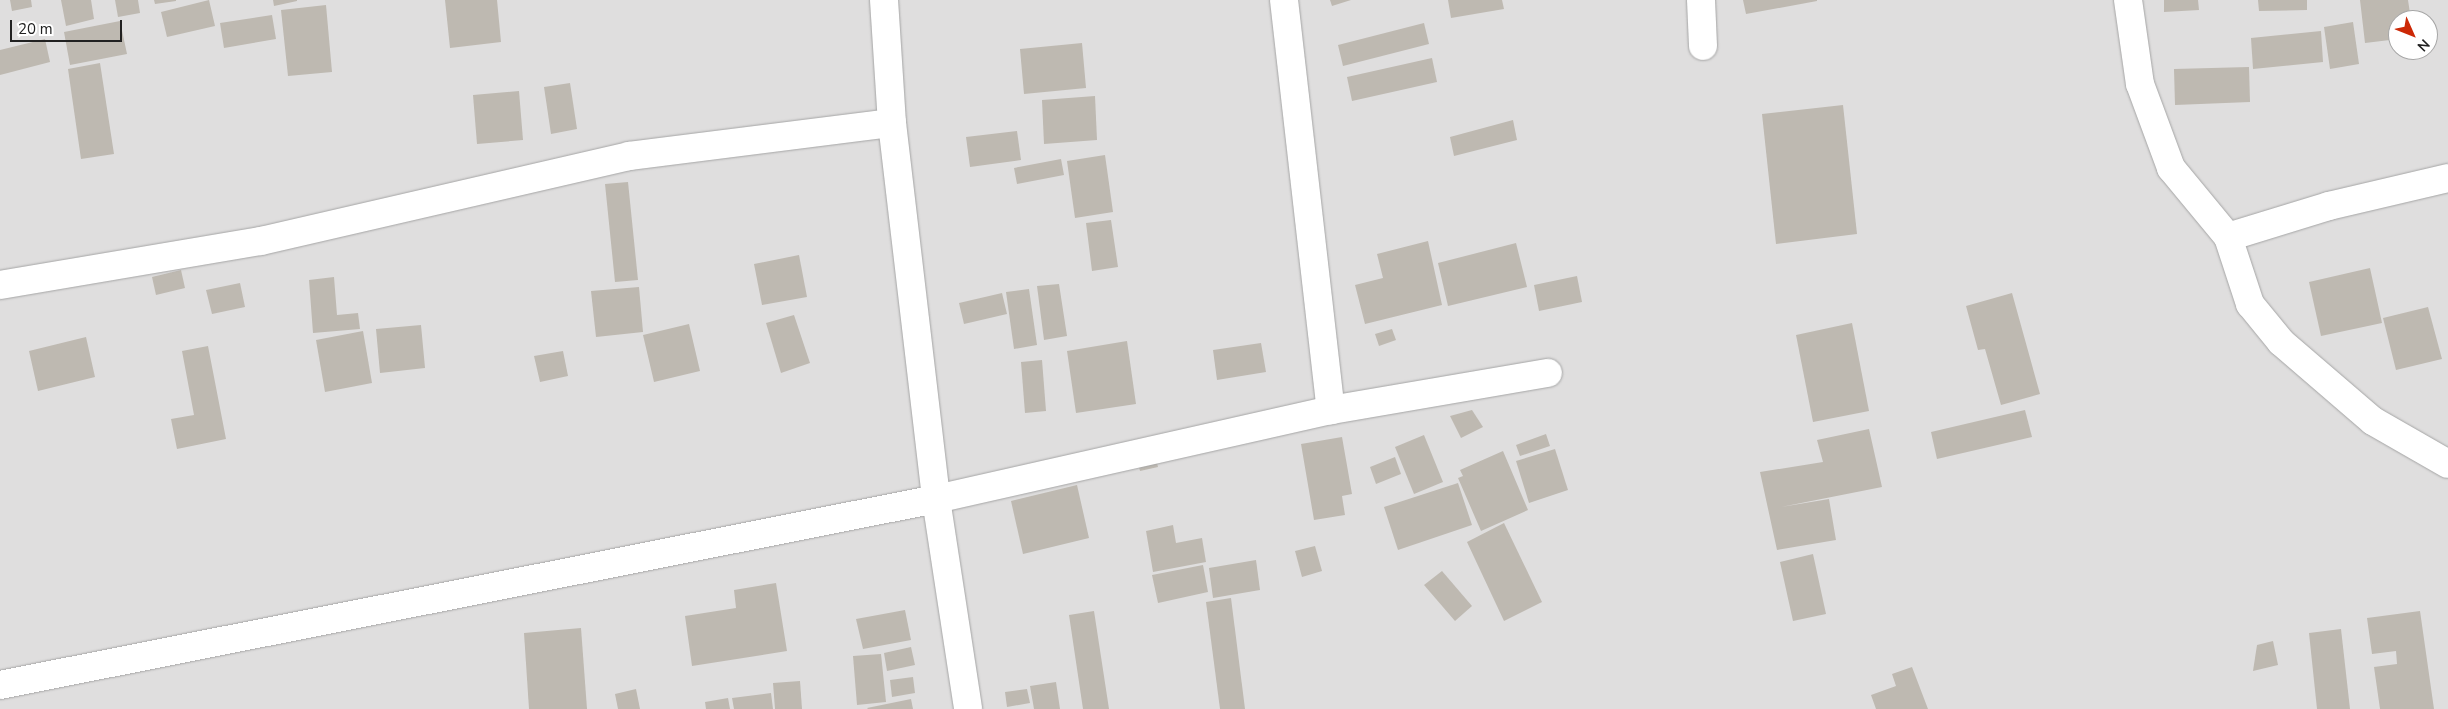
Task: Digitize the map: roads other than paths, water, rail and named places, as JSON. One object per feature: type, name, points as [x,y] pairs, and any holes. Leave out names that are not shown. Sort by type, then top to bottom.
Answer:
[{"type":"street","points":[[884,0],[892,123],[936,500],[968,709]]},
{"type":"street","points":[[1284,0],[1331,410]]},
{"type":"street","points":[[1701,0],[1703,46]]},
{"type":"street","points":[[2128,0],[2140,84],[2171,168],[2228,237],[2250,304],[2281,342],[2373,421],[2448,464]]},
{"type":"street","points":[[0,285],[261,241],[629,156],[892,123]]},
{"type":"street","points":[[2228,237],[2329,206],[2448,178]]},
{"type":"street","points":[[0,685],[936,500],[1331,410],[1548,373]]}]
